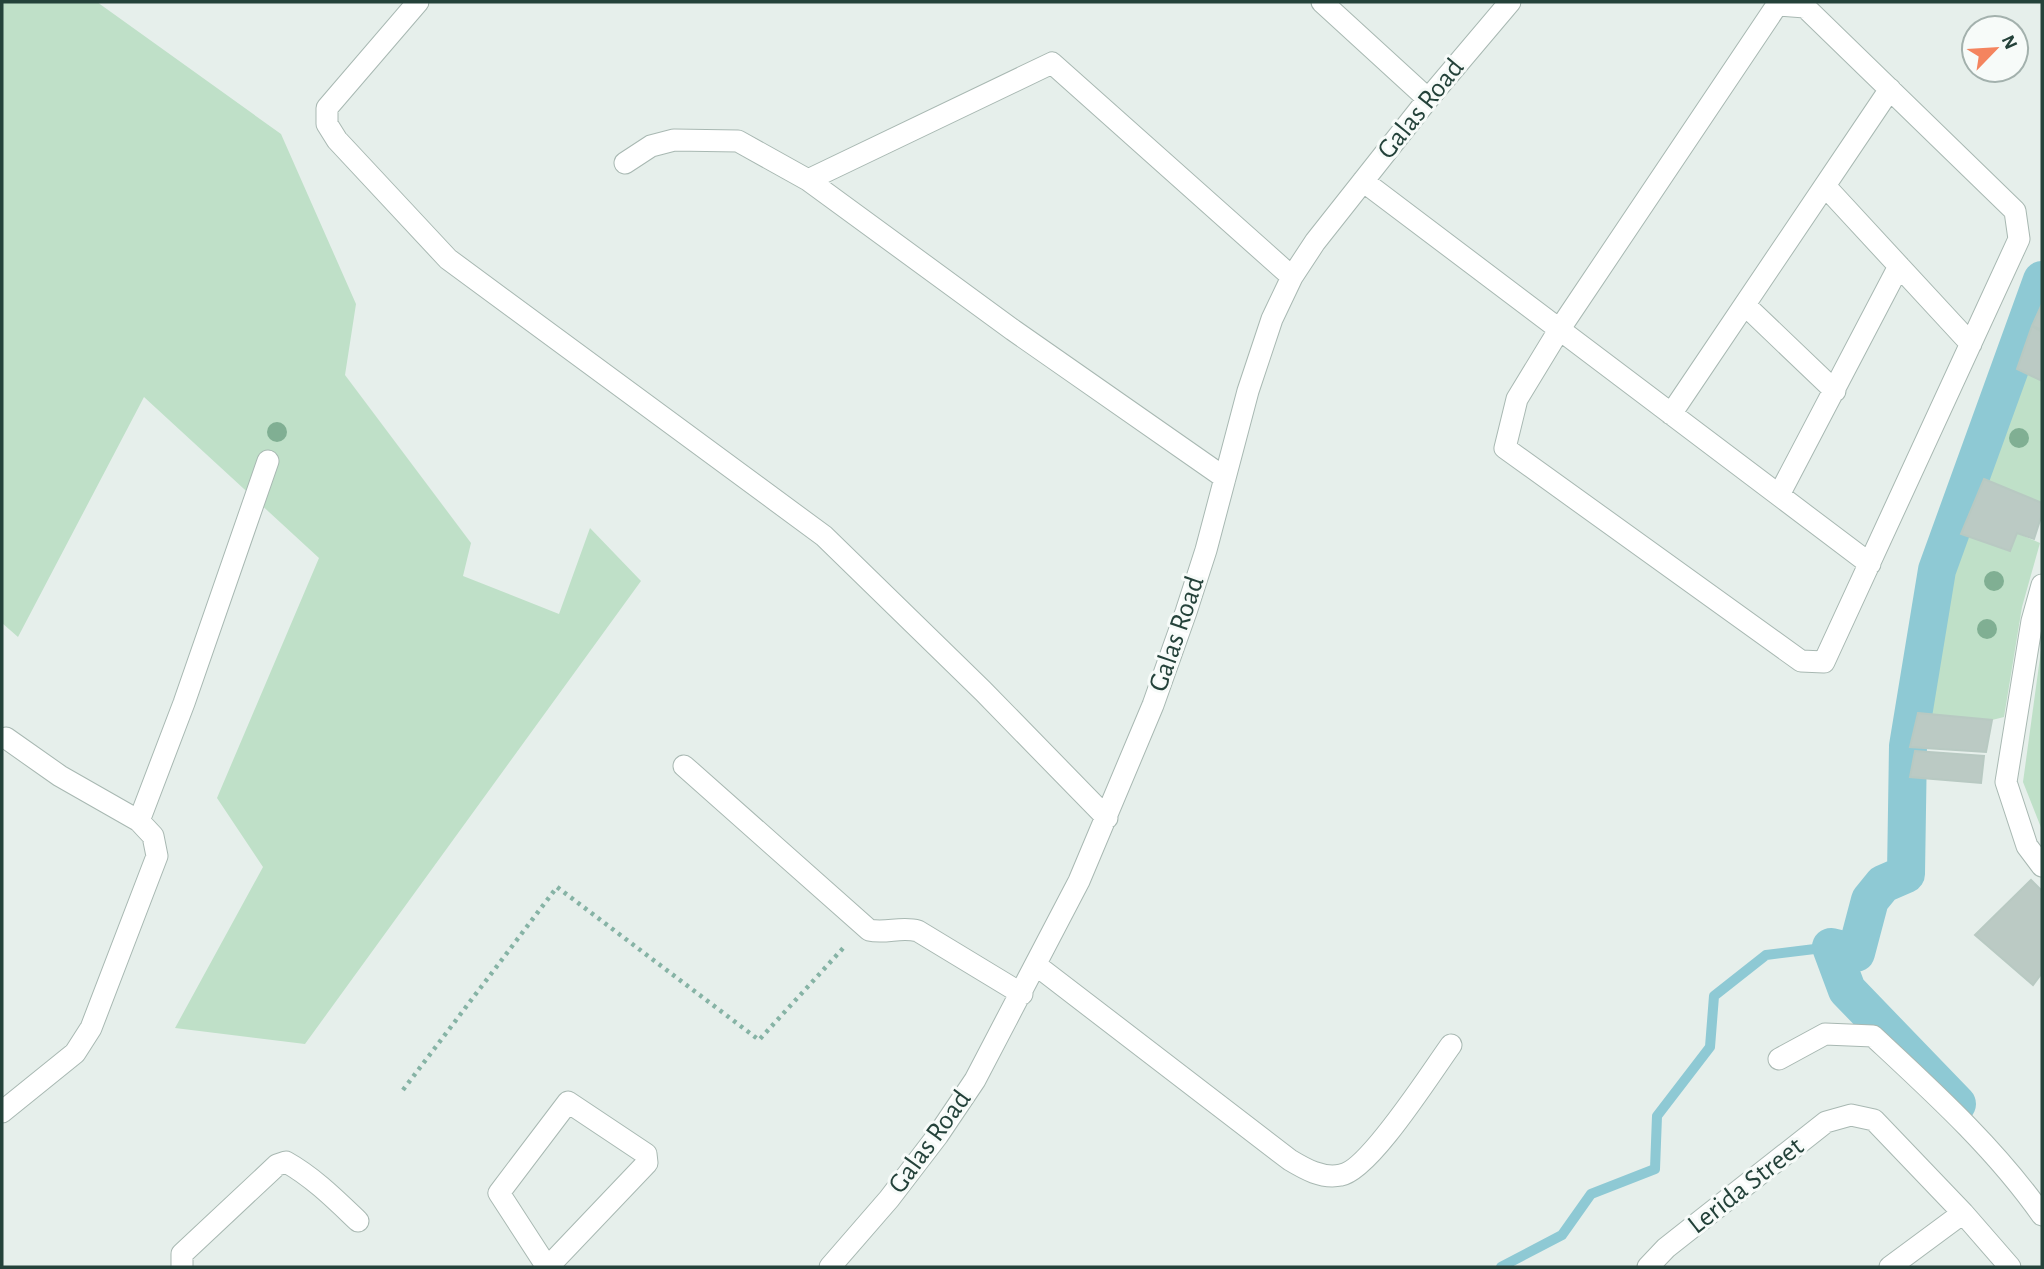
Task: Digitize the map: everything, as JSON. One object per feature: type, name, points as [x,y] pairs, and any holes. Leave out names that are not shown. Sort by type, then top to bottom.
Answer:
[{"type":"street","points":[[418,2],[327,108],[327,124],[337,140],[448,259],[824,537],[983,691],[1107,818]]},
{"type":"street","points":[[1322,2],[1428,99]]},
{"type":"street","name":"Galas Road","points":[[830,1267],[889,1199],[938,1135],[975,1080],[1079,881],[1153,705],[1186,612],[1206,550],[1248,391],[1268,331],[1292,277],[1315,242],[1428,99],[1510,2]]},
{"type":"street","points":[[1777,5],[1805,7],[2015,211],[2019,239],[1824,662],[1801,662],[1505,447],[1517,399],[1559,330],[1777,5]]},
{"type":"street","points":[[808,180],[1052,63],[1292,277]]},
{"type":"street","points":[[1671,414],[1890,89]]},
{"type":"street","points":[[625,163],[651,146],[674,140],[738,141],[808,180],[1013,330],[1225,478]]},
{"type":"street","points":[[1363,181],[1870,564]]},
{"type":"street","points":[[1825,186],[1971,344]]},
{"type":"street","points":[[1779,495],[1899,266]]},
{"type":"street","points":[[1745,305],[1835,391]]},
{"type":"street","points":[[139,821],[184,702],[268,461]]},
{"type":"street","points":[[2042,585],[2006,782],[2027,846],[2042,866]]},
{"type":"street","points":[[2,1112],[75,1053],[91,1028],[157,856],[153,836],[139,821],[60,776],[6,738]]},
{"type":"street","points":[[684,766],[864,926],[876,932],[900,928],[918,931],[1022,994]]},
{"type":"street","points":[[1035,965],[1290,1160],[1306,1170],[1323,1175],[1341,1175],[1353,1170],[1372,1153],[1451,1045]]},
{"type":"street","points":[[1779,1059],[1825,1034],[1873,1035],[1943,1101],[2028,1194],[2042,1215]]},
{"type":"street","points":[[568,1102],[646,1154],[648,1158],[647,1163],[547,1267],[499,1193],[568,1102]]},
{"type":"street","name":"Lerida Street","points":[[1648,1267],[1666,1248],[1826,1122],[1851,1115],[1874,1120],[1963,1213]]},
{"type":"street","points":[[182,1267],[182,1254],[277,1165],[286,1162],[333,1196],[358,1221]]},
{"type":"street","points":[[1890,1267],[1963,1213],[2010,1267]]},
{"type":"path","points":[[404,1090],[557,887],[759,1040],[864,926]]},
{"type":"green space","points":[[2,2],[97,2],[281,134],[356,304],[345,375],[471,543],[463,576],[559,614],[590,528],[641,581],[305,1044],[175,1028],[263,867],[217,798],[319,558],[144,397],[18,637],[2,623]]},
{"type":"green space","points":[[2017,369],[2042,381],[2042,503],[1984,479]]},
{"type":"green space","points":[[2017,533],[2040,543],[2022,607],[2004,717],[1992,720],[1900,711],[1939,574],[1954,536],[1961,534],[2009,551]]},
{"type":"green space","points":[[2042,643],[2042,830],[2023,782]]},
{"type":"building","points":[[2042,304],[2042,330],[2032,326]]},
{"type":"building","points":[[2032,326],[2042,332],[2042,381],[2017,369]]},
{"type":"building","points":[[1984,479],[2042,503],[2042,514],[2034,539],[2017,533],[2010,551],[1961,534]]},
{"type":"building","points":[[1918,713],[1992,720],[1986,752],[1910,747]]},
{"type":"building","points":[[1915,751],[1984,756],[1981,783],[1910,777]]},
{"type":"building","points":[[2031,880],[2042,891],[2042,973],[2033,985],[1975,935]]},
{"type":"waterway","points":[[1831,947],[1856,953],[1870,900],[1883,884],[1906,874],[1908,746],[1937,570],[2042,280]]},
{"type":"waterway","points":[[1501,1267],[1562,1235],[1591,1194],[1655,1169],[1657,1116],[1710,1047],[1714,996],[1766,955],[1831,947]]},
{"type":"waterway","points":[[1831,947],[1847,990],[1957,1104]]}]
